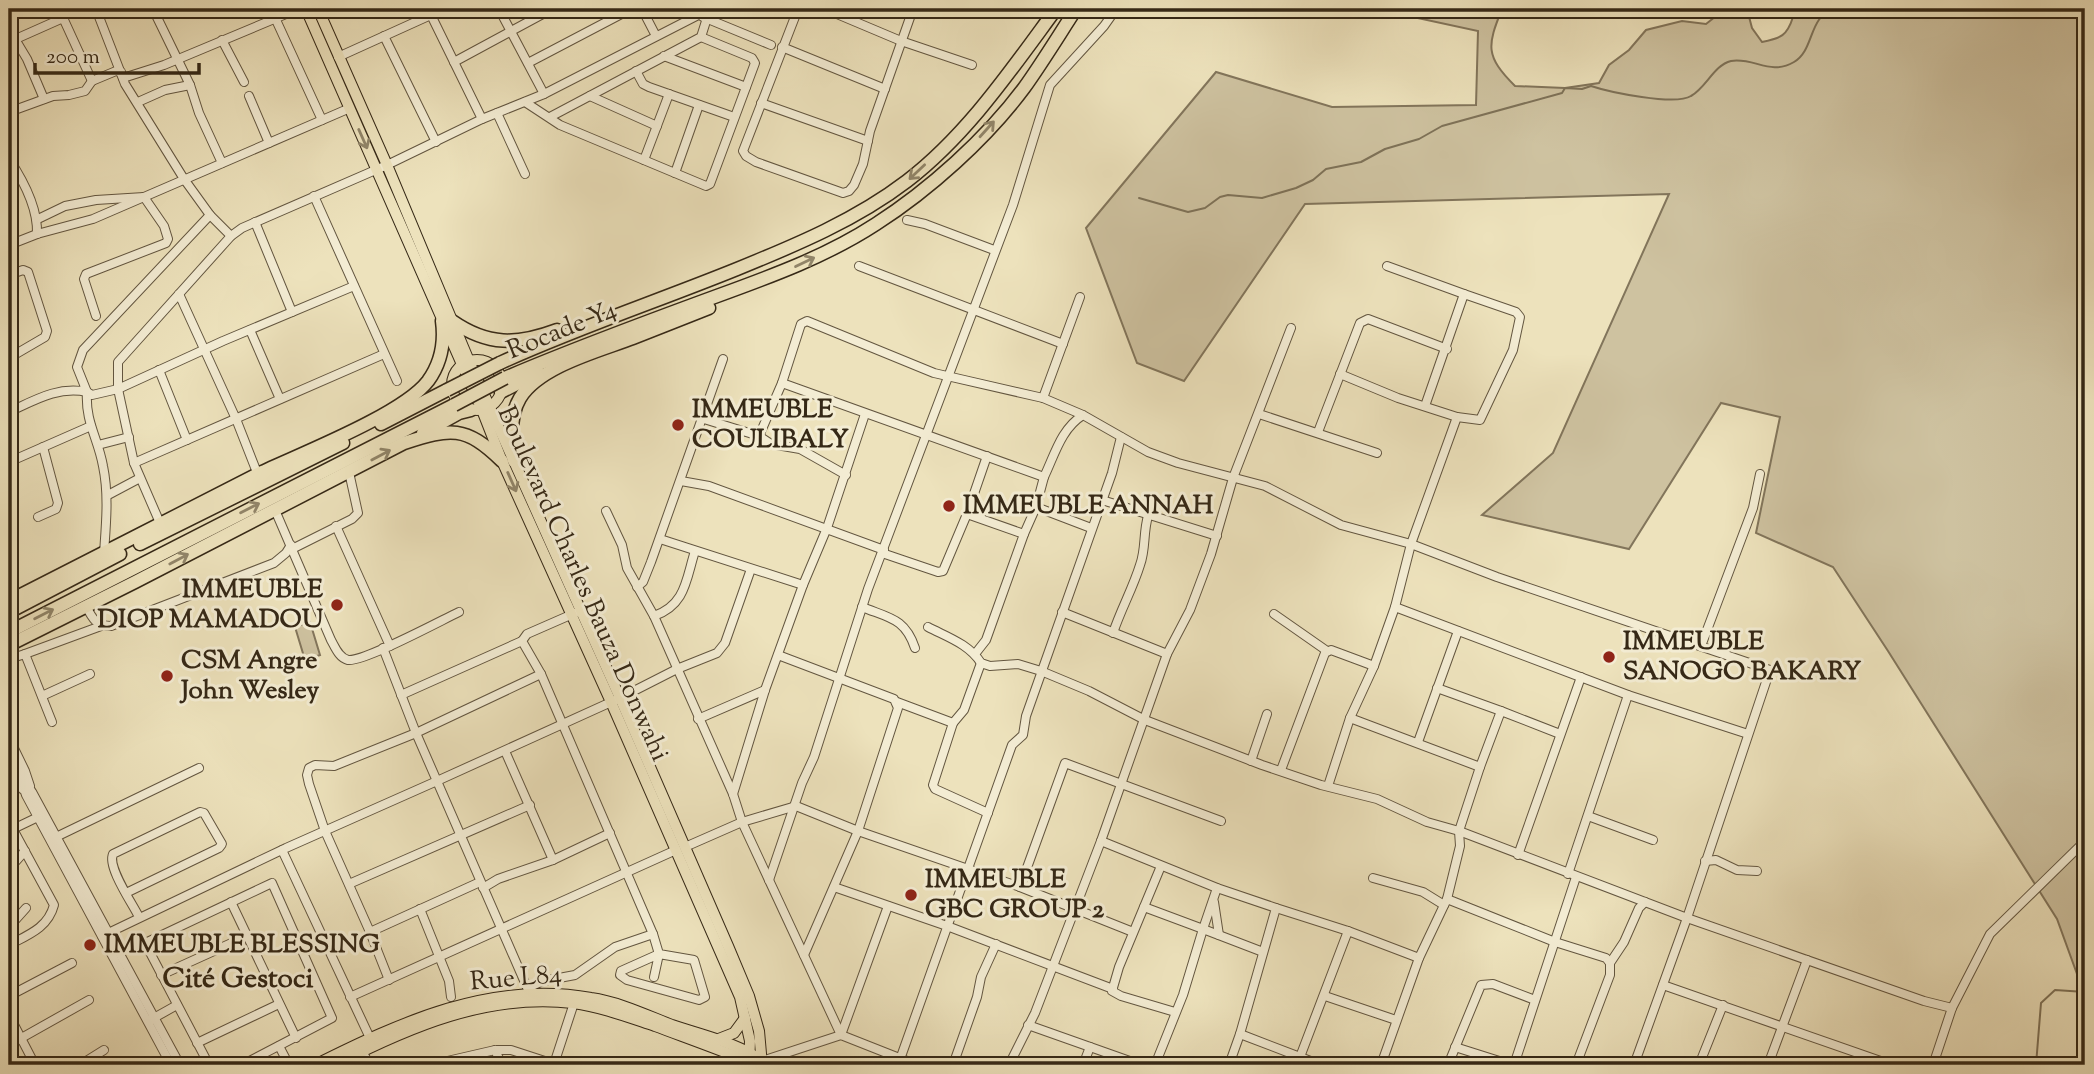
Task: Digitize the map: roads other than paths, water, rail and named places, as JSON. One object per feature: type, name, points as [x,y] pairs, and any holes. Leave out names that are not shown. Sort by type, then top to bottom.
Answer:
[{"type":"highway","name":"Rocade Y4","points":[[9,612],[494,363],[756,261],[843,222],[907,181],[961,131],[1056,9]]},
{"type":"highway","name":"Rocade Y4","points":[[9,632],[505,378],[781,274],[849,240],[916,195],[976,142],[1023,90],[1076,9]]},
{"type":"highway","points":[[494,363],[548,334],[669,288],[756,261]]},
{"type":"highway","points":[[501,392],[545,370],[716,305],[781,274]]},
{"type":"highway","points":[[381,415],[427,383],[443,349],[447,321],[495,341],[510,342],[548,334]]},
{"type":"highway","points":[[404,443],[447,431],[461,433],[484,443],[508,461],[519,400],[535,383],[572,361]]},
{"type":"highway","points":[[9,601],[258,475],[381,415],[449,386]]},
{"type":"highway","points":[[9,645],[459,413],[481,409]]},
{"type":"main road","name":"Boulevard Charles Bauza Donwahi","points":[[306,9],[350,108],[382,167]]},
{"type":"main road","name":"Boulevard Charles Bauza Donwahi","points":[[318,9],[465,364],[481,409],[508,461],[749,996],[759,1031],[762,1063]]},
{"type":"main road","points":[[482,361],[494,363],[500,376],[501,392],[481,409],[458,402],[449,386],[457,370],[465,364],[482,361]]},
{"type":"main road","name":"Boulevard Charles Bauza Donwahi","points":[[681,848],[740,997],[746,1018],[750,1060]]},
{"type":"main road","name":"Rue L84","points":[[315,1065],[361,1047],[370,1038],[431,1012],[529,991],[606,1001],[762,1063]]},
{"type":"main road","points":[[335,1065],[361,1047],[453,1014],[531,1002],[574,1003],[613,1012],[715,1044],[736,1065]]},
{"type":"main road","points":[[715,1044],[734,1033],[746,1018]]},
{"type":"street","points":[[59,9],[92,80]]},
{"type":"street","points":[[96,9],[122,75],[138,102],[184,179],[210,215],[231,236]]},
{"type":"street","points":[[271,9],[322,120]]},
{"type":"street","points":[[9,112],[44,99],[85,91],[92,80],[116,71],[122,75],[164,65],[298,9]]},
{"type":"street","points":[[338,57],[444,9]]},
{"type":"street","points":[[499,9],[544,94]]},
{"type":"street","points":[[454,62],[552,9]]},
{"type":"street","points":[[528,63],[631,9]]},
{"type":"street","points":[[642,9],[656,36]]},
{"type":"street","points":[[160,523],[134,463],[117,373],[121,357],[231,236],[255,222],[382,167],[482,119],[544,94],[710,9]]},
{"type":"street","points":[[798,9],[743,151],[746,156],[804,181],[843,193],[849,191],[863,164],[868,141],[913,9]]},
{"type":"street","points":[[825,9],[901,41],[972,65]]},
{"type":"street","points":[[979,9],[994,13],[999,9]]},
{"type":"street","points":[[769,880],[814,757],[862,607],[1013,205],[1050,85],[1116,9]]},
{"type":"street","points":[[157,10],[222,163]]},
{"type":"street","points":[[431,15],[482,119]]},
{"type":"street","points":[[697,15],[701,37]]},
{"type":"street","points":[[697,15],[771,45]]},
{"type":"street","points":[[44,99],[27,59],[12,41],[63,18]]},
{"type":"street","points":[[384,36],[436,142]]},
{"type":"street","points":[[525,102],[560,125],[706,186],[710,184],[755,63],[752,58],[701,37],[550,117]]},
{"type":"street","points":[[222,40],[244,82]]},
{"type":"street","points":[[782,47],[885,89]]},
{"type":"street","points":[[664,56],[746,87]]},
{"type":"street","points":[[636,71],[643,84],[734,117]]},
{"type":"street","points":[[138,102],[165,90],[190,85]]},
{"type":"street","points":[[644,160],[669,94]]},
{"type":"street","points":[[249,96],[269,143]]},
{"type":"street","points":[[590,96],[657,126]]},
{"type":"street","points":[[761,103],[868,141]]},
{"type":"street","points":[[675,173],[699,105]]},
{"type":"street","points":[[9,245],[37,234],[93,219],[350,108]]},
{"type":"street","points":[[498,113],[525,174]]},
{"type":"street","points":[[9,159],[38,219],[37,234]]},
{"type":"street","points":[[314,196],[397,381]]},
{"type":"street","points":[[38,219],[65,206],[96,200],[144,197]]},
{"type":"street","points":[[96,316],[84,279],[86,274],[166,243],[168,239],[164,226],[144,197]]},
{"type":"street","points":[[104,553],[108,495],[98,445],[86,411],[87,392],[77,366],[83,350],[210,215]]},
{"type":"street","points":[[907,220],[994,250]]},
{"type":"street","points":[[255,222],[292,312]]},
{"type":"street","points":[[859,266],[1063,344]]},
{"type":"street","points":[[1340,374],[1398,398],[1475,421],[1483,416],[1513,350],[1520,317],[1509,308],[1387,266]]},
{"type":"street","points":[[9,275],[23,270],[28,272],[47,329],[45,337],[12,356],[9,338]]},
{"type":"street","points":[[9,412],[67,389],[92,395],[118,389],[354,286]]},
{"type":"street","points":[[179,294],[236,419],[258,475]]},
{"type":"street","points":[[1425,406],[1464,294]]},
{"type":"street","points":[[1042,398],[1080,297]]},
{"type":"street","points":[[1318,432],[1363,320],[1368,319],[1447,349]]},
{"type":"street","points":[[759,436],[782,383],[801,324],[807,321],[934,373],[1042,398],[1083,415],[1148,452],[1178,463],[1265,486],[1341,525],[1411,544],[1497,577],[1770,670],[1687,918],[1634,1065]]},
{"type":"street","points":[[1009,1065],[1035,1013],[1075,909],[1167,654],[1190,610],[1217,536],[1233,478],[1291,328]]},
{"type":"street","points":[[250,330],[280,399]]},
{"type":"street","points":[[134,463],[384,354]]},
{"type":"street","points":[[637,587],[643,582],[660,539],[723,359]]},
{"type":"street","points":[[159,370],[187,440]]},
{"type":"street","points":[[782,383],[1044,477]]},
{"type":"street","points":[[733,794],[765,690],[827,528],[865,414]]},
{"type":"street","points":[[1259,414],[1377,453]]},
{"type":"street","points":[[975,654],[986,640],[1036,507],[1044,477],[1065,431],[1083,415]]},
{"type":"street","points":[[1328,786],[1350,718],[1374,666],[1395,607],[1411,544],[1457,417]]},
{"type":"street","points":[[704,419],[759,436],[771,444],[800,449],[846,475]]},
{"type":"street","points":[[9,462],[91,426]]},
{"type":"street","points":[[98,445],[129,437]]},
{"type":"street","points":[[899,1062],[1012,745],[1023,736],[1026,716],[1112,473],[1121,438]]},
{"type":"street","points":[[38,517],[56,509],[58,503],[43,447]]},
{"type":"street","points":[[681,481],[709,486],[827,528],[938,572],[943,571],[987,456]]},
{"type":"street","points":[[9,659],[101,626],[122,622],[274,563],[291,547],[352,519],[358,513],[349,472]]},
{"type":"street","points":[[1702,646],[1753,508],[1760,474]]},
{"type":"street","points":[[108,495],[140,478]]},
{"type":"street","points":[[1102,500],[1217,536]]},
{"type":"street","points":[[1036,507],[1091,528]]},
{"type":"street","points":[[275,510],[339,655],[346,660],[387,647],[459,612]]},
{"type":"street","points":[[606,511],[622,545],[627,568],[654,615],[733,794],[742,822],[841,1035],[899,1062],[917,1065]]},
{"type":"street","points":[[967,514],[1024,534]]},
{"type":"street","points":[[1114,633],[1123,603],[1140,567],[1148,516]]},
{"type":"street","points":[[336,526],[387,647],[416,733],[529,991],[543,981],[575,975],[615,947],[653,934]]},
{"type":"street","points":[[660,539],[803,585]]},
{"type":"street","points":[[654,615],[673,607],[679,599],[695,551]]},
{"type":"street","points":[[105,934],[282,850],[717,653],[726,643],[751,569]]},
{"type":"street","points":[[86,606],[91,617],[101,626]]},
{"type":"street","points":[[862,607],[904,625],[910,632],[915,648]]},
{"type":"street","points":[[1395,607],[1628,695],[1748,734]]},
{"type":"street","points":[[1062,612],[1167,654]]},
{"type":"street","points":[[401,695],[522,641],[527,634],[576,613]]},
{"type":"street","points":[[1274,614],[1327,651],[1374,666]]},
{"type":"street","points":[[928,627],[963,645],[975,654],[981,663],[990,666],[1018,664],[1041,671],[1089,691],[1145,720],[1251,761],[1377,799],[1407,815],[1459,831],[1687,918],[1952,1008]]},
{"type":"street","points":[[1418,742],[1458,631]]},
{"type":"street","points":[[522,641],[541,674],[653,934],[659,954],[654,978]]},
{"type":"street","points":[[1281,770],[1327,651]]},
{"type":"street","points":[[26,654],[52,722]]},
{"type":"street","points":[[778,655],[953,723]]},
{"type":"street","points":[[981,663],[964,710],[953,723],[933,780],[935,789],[988,813]]},
{"type":"street","points":[[42,696],[90,674]]},
{"type":"street","points":[[388,980],[370,932],[325,831],[309,784],[309,768],[315,765],[334,766],[416,733],[541,674]]},
{"type":"street","points":[[1518,855],[1581,677]]},
{"type":"street","points":[[1437,688],[1560,734]]},
{"type":"street","points":[[698,719],[765,690]]},
{"type":"street","points":[[1455,1047],[1513,1065],[1555,942],[1588,816],[1628,695]]},
{"type":"street","points":[[804,955],[858,831],[898,708],[897,702]]},
{"type":"street","points":[[1381,1065],[1419,958],[1445,902],[1460,846],[1459,831],[1479,767],[1502,711]]},
{"type":"street","points":[[1251,761],[1268,714]]},
{"type":"street","points":[[1350,718],[1479,767]]},
{"type":"street","points":[[9,738],[25,771],[29,794]]},
{"type":"street","points":[[505,751],[553,860]]},
{"type":"street","points":[[9,755],[38,817],[151,1019],[180,1065]]},
{"type":"street","points":[[1020,887],[1065,763],[1221,821]]},
{"type":"street","points":[[9,768],[56,837],[105,934]]},
{"type":"street","points":[[56,837],[199,768]]},
{"type":"street","points":[[349,884],[530,805]]},
{"type":"street","points":[[350,997],[681,848],[742,822],[796,806],[858,831],[1020,887],[1133,932]]},
{"type":"street","points":[[126,893],[219,848],[222,844],[204,813],[113,854],[110,860],[112,866],[126,893],[139,917]]},
{"type":"street","points":[[1588,816],[1653,840]]},
{"type":"street","points":[[11,826],[38,817]]},
{"type":"street","points":[[9,846],[11,826]]},
{"type":"street","points":[[9,945],[40,928],[51,916],[54,905],[11,826]]},
{"type":"street","points":[[370,932],[498,878],[553,860],[610,833]]},
{"type":"street","points":[[1101,841],[1217,888],[1348,931],[1419,958]]},
{"type":"street","points":[[1933,1065],[1952,1008],[1990,934],[2085,841]]},
{"type":"street","points":[[282,850],[370,1038]]},
{"type":"street","points":[[9,869],[24,851]]},
{"type":"street","points":[[1705,861],[1720,861],[1737,870],[1757,871]]},
{"type":"street","points":[[1113,989],[1161,866]]},
{"type":"street","points":[[1373,877],[1423,892],[1555,942],[1606,958],[1610,963]]},
{"type":"street","points":[[209,1065],[145,943],[268,883],[274,885],[332,1013],[330,1020],[242,1065]]},
{"type":"street","points":[[834,887],[996,944],[1113,989],[1113,992],[1121,996],[1175,1012]]},
{"type":"street","points":[[1155,1065],[1183,995],[1217,888]]},
{"type":"street","points":[[1214,899],[1219,935]]},
{"type":"street","points":[[231,902],[296,1038]]},
{"type":"street","points":[[1576,1065],[1610,975],[1610,963],[1639,908],[1645,902]]},
{"type":"street","points":[[841,1035],[888,906]]},
{"type":"street","points":[[1143,907],[1263,952]]},
{"type":"street","points":[[9,928],[26,908]]},
{"type":"street","points":[[1228,1065],[1240,1034],[1276,908]]},
{"type":"street","points":[[420,909],[449,981],[451,997]]},
{"type":"street","points":[[1300,1057],[1348,931]]},
{"type":"street","points":[[161,975],[247,936]]},
{"type":"street","points":[[953,1065],[977,997],[981,977],[996,944]]},
{"type":"street","points":[[659,954],[694,960],[705,997],[703,1000],[627,981],[620,975],[621,971],[659,954]]},
{"type":"street","points":[[1768,1065],[1807,960]]},
{"type":"street","points":[[9,996],[72,963]]},
{"type":"street","points":[[1448,1065],[1478,989],[1484,983],[1535,1000]]},
{"type":"street","points":[[1663,985],[1892,1065]]},
{"type":"street","points":[[1325,996],[1396,1020]]},
{"type":"street","points":[[9,1045],[89,1000]]},
{"type":"street","points":[[436,1064],[495,1050],[511,1050],[555,1065],[574,1003]]},
{"type":"street","points":[[197,1043],[279,1004]]},
{"type":"street","points":[[1699,1065],[1723,1005]]},
{"type":"street","points":[[151,1019],[177,1006]]},
{"type":"street","points":[[9,1015],[35,1065]]},
{"type":"street","points":[[151,1019],[171,1065]]},
{"type":"street","points":[[1028,1026],[1141,1065]]},
{"type":"street","points":[[1240,1034],[1321,1065]]},
{"type":"street","points":[[762,1063],[841,1035]]},
{"type":"street","points":[[279,1046],[289,1065]]},
{"type":"street","points":[[361,1047],[369,1065]]},
{"type":"street","points":[[1083,1065],[1090,1047]]},
{"type":"street","points":[[80,1065],[104,1050]]},
{"type":"street","points":[[495,1050],[502,1065]]},
{"type":"street","points":[[762,1063],[774,1065]]},
{"type":"waterway","points":[[1139,198],[1188,212],[1205,208],[1220,197],[1228,195],[1262,198],[1296,188],[1313,180],[1326,169],[1361,162],[1385,149],[1419,139],[1442,126],[1562,93],[1565,88],[1582,89],[1591,86],[1642,97],[1683,99],[1696,92],[1725,63],[1739,60],[1777,67],[1794,62],[1801,57],[1816,25],[1826,13],[1841,8],[1867,11],[1878,9]]},
{"type":"waterway","points":[[2036,1065],[2041,1003],[2055,990],[2085,992]]},
{"type":"place","name":"IMMEUBLE COULIBALY","points":[[678,425]]},
{"type":"place","name":"IMMEUBLE ANNAH","points":[[949,506]]},
{"type":"place","name":"IMMEUBLE DIOP MAMADOU","points":[[337,605]]},
{"type":"place","name":"IMMEUBLE SANOGO BAKARY","points":[[1609,657]]},
{"type":"place","name":"CSM Angre John Wesley","points":[[167,676]]},
{"type":"place","name":"IMMEUBLE GBC GROUP 2","points":[[911,895]]},
{"type":"place","name":"IMMEUBLE BLESSING","points":[[90,945]]},
{"type":"district","name":"Cité Gestoci","points":[[238,980]]}]
